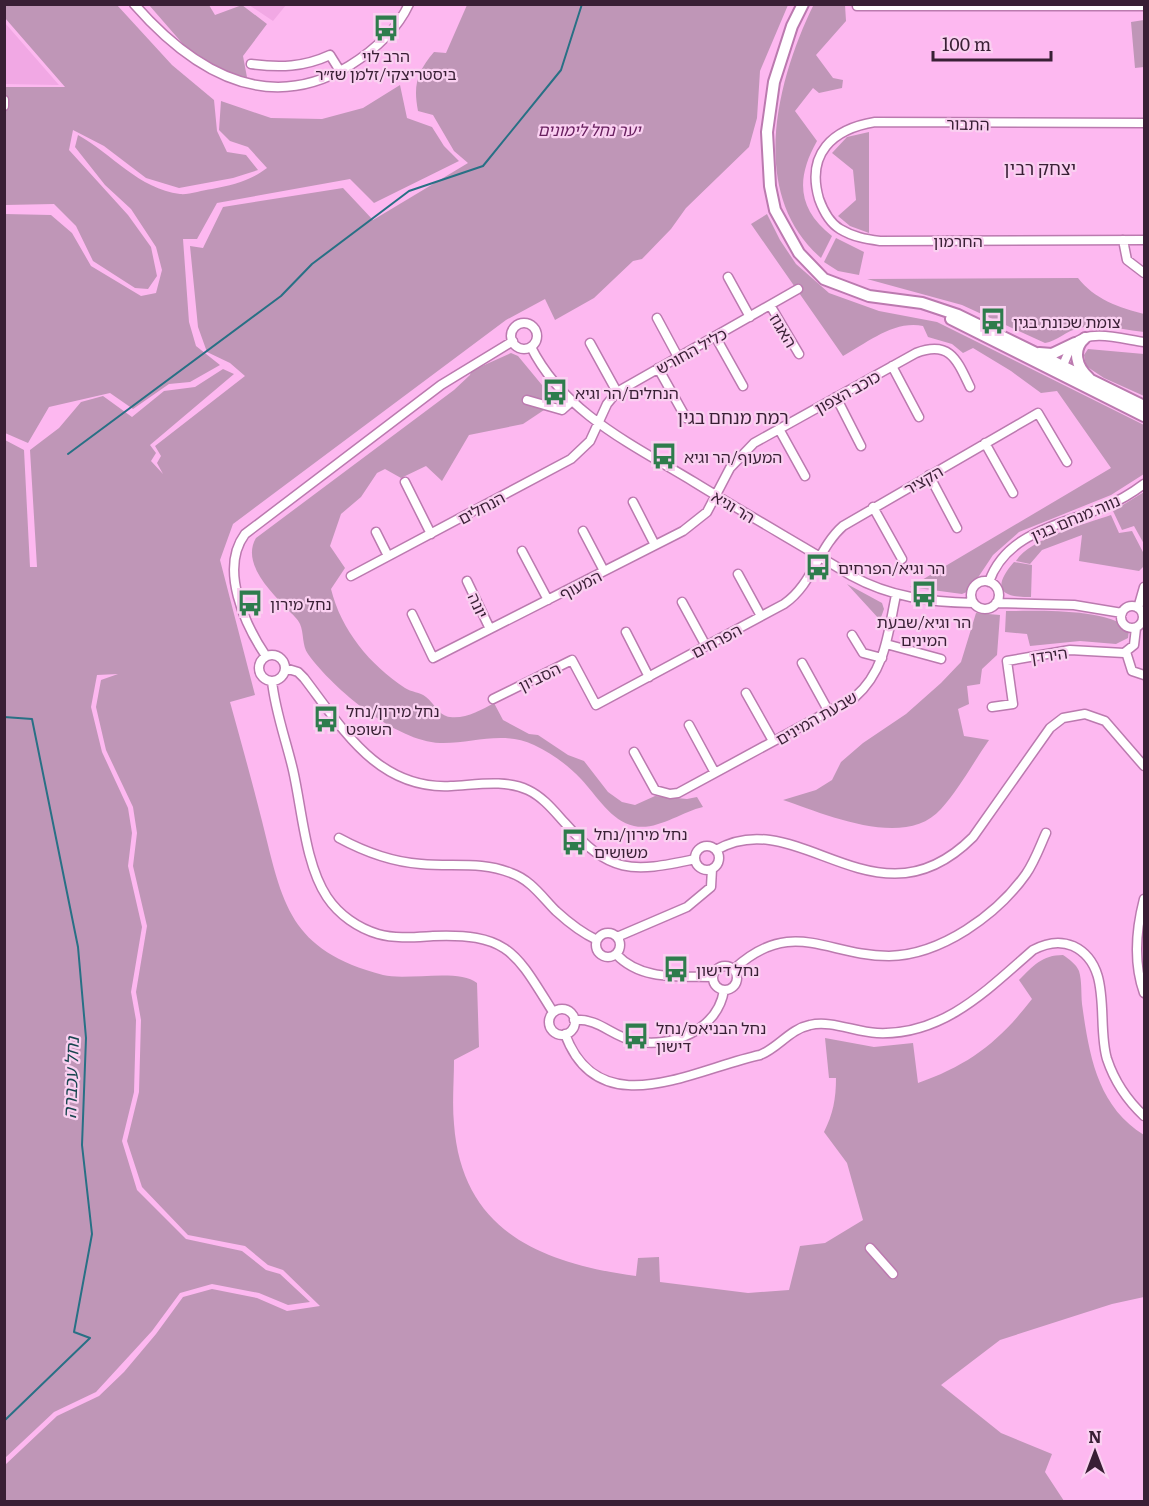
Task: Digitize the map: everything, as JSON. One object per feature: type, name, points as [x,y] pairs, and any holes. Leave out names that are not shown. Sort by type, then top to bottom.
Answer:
[{"type":"main road","points":[[803,4],[783,51],[770,106],[767,156],[775,210],[799,253],[824,279],[869,296],[922,303],[978,323],[1034,352],[1061,370],[1094,382],[1144,406]]},
{"type":"main road","points":[[922,303],[1061,370],[1144,416]]},
{"type":"main road","points":[[1085,338],[1079,343],[1077,357],[1082,370],[1094,382]]},
{"type":"main road","points":[[1034,352],[1052,354],[1075,343]]},
{"type":"street","points":[[134,4],[183,53],[231,80],[262,86],[289,86],[327,77],[340,71],[388,35],[409,4]]},
{"type":"street","points":[[857,6],[1144,6]]},
{"type":"street","points":[[251,64],[278,68],[312,64],[330,55],[340,71]]},
{"type":"street","points":[[4,100],[4,105]]},
{"type":"street","name":"התבור","points":[[816,170],[822,153],[837,136],[860,125],[875,122],[1144,123]]},
{"type":"street","name":"החרמון","points":[[816,170],[822,207],[838,228],[859,238],[880,241],[1144,240]]},
{"type":"street","points":[[1123,240],[1127,260],[1144,273]]},
{"type":"street","points":[[728,277],[750,317]]},
{"type":"street","name":"כליל החורש","points":[[598,424],[607,404],[616,392],[798,289]]},
{"type":"street","name":"האגוז","points":[[770,305],[799,354]]},
{"type":"street","points":[[657,318],[678,357]]},
{"type":"street","points":[[526,323],[537,332],[536,341],[531,347],[523,348],[513,341],[513,329],[520,324],[526,323]]},
{"type":"street","points":[[715,336],[742,386]]},
{"type":"street","points":[[1061,370],[1075,343],[1085,338],[1144,342]]},
{"type":"street","points":[[266,656],[251,632],[235,578],[235,553],[245,534],[441,385],[513,341]]},
{"type":"street","points":[[590,343],[616,392]]},
{"type":"street","name":"הר וגיא","points":[[531,347],[545,370],[572,401],[598,424],[821,558],[860,580],[896,595],[928,601],[973,603]]},
{"type":"street","name":"כוכב הצפון","points":[[717,496],[736,460],[754,443],[916,352],[936,348],[951,354],[970,387]]},
{"type":"street","points":[[892,366],[919,417]]},
{"type":"street","points":[[658,368],[686,418]]},
{"type":"street","points":[[836,397],[861,446]]},
{"type":"street","points":[[527,400],[562,410],[572,401]]},
{"type":"street","name":"הקציר","points":[[821,558],[837,531],[873,507],[1038,413],[1067,462]]},
{"type":"street","name":"הנחלים","points":[[351,576],[571,459],[590,441],[598,424]]},
{"type":"street","points":[[779,429],[805,476]]},
{"type":"street","points":[[985,443],[1013,493]]},
{"type":"street","points":[[929,475],[957,528]]},
{"type":"street","points":[[405,482],[431,534]]},
{"type":"street","name":"נווה מנחם בגין","points":[[989,582],[998,563],[1023,540],[1120,500],[1144,484]]},
{"type":"street","name":"המעוף","points":[[412,614],[433,658],[604,572],[696,522],[717,496]]},
{"type":"street","points":[[633,502],[655,545]]},
{"type":"street","points":[[873,507],[902,559]]},
{"type":"street","points":[[583,531],[604,572]]},
{"type":"street","points":[[376,532],[388,556]]},
{"type":"street","points":[[522,551],[548,600]]},
{"type":"street","name":"הפרחים","points":[[596,705],[795,597],[821,558]]},
{"type":"street","points":[[738,574],[761,616]]},
{"type":"street","name":"יונה","points":[[467,581],[490,629]]},
{"type":"street","points":[[996,603],[997,589],[989,582],[982,582],[974,587],[971,595],[973,603],[986,609],[996,603],[1074,605],[1122,613]]},
{"type":"street","points":[[1144,587],[1142,622],[1136,627],[1134,645],[1126,652],[1132,671],[1144,675]]},
{"type":"street","name":"שבעת המינים","points":[[634,752],[655,790],[670,794],[678,793],[855,697],[866,687],[882,658],[896,595]]},
{"type":"street","points":[[682,602],[706,646]]},
{"type":"street","points":[[1122,613],[1129,607],[1142,613]]},
{"type":"street","points":[[1122,613],[1124,625],[1136,627]]},
{"type":"street","points":[[626,632],[649,677]]},
{"type":"street","points":[[852,635],[862,652],[882,658]]},
{"type":"street","points":[[886,644],[940,659]]},
{"type":"street","name":"הירדן","points":[[992,707],[1012,705],[1007,661],[1070,650],[1126,652]]},
{"type":"street","points":[[285,668],[282,677],[272,681],[265,679],[259,672],[260,661],[266,656],[279,657],[285,668],[298,672],[304,678],[364,754],[401,778],[428,786],[501,784],[522,787],[547,803],[589,849],[617,864],[649,869],[695,859]]},
{"type":"street","name":"הסביון","points":[[493,699],[572,660],[596,705]]},
{"type":"street","points":[[802,663],[829,712]]},
{"type":"street","points":[[272,681],[274,697],[293,767],[314,870],[324,891],[338,910],[364,928],[393,937],[480,937],[502,945],[525,968],[553,1012]]},
{"type":"street","points":[[746,693],[773,741]]},
{"type":"street","points":[[716,850],[735,840],[755,839],[779,842],[878,873],[907,873],[934,865],[960,850],[973,837],[1050,728],[1070,715],[1092,715],[1105,721],[1144,766]]},
{"type":"street","points":[[688,725],[715,773]]},
{"type":"street","points":[[734,969],[756,954],[793,940],[888,956],[910,954],[934,946],[982,918],[1001,903],[1027,872],[1046,833]]},
{"type":"street","points":[[339,838],[363,850],[405,862],[435,865],[473,864],[514,874],[530,884],[559,914],[597,940]]},
{"type":"street","points":[[617,937],[687,907],[711,887],[712,869],[719,859],[716,850],[710,846],[702,847],[696,852],[695,859],[700,868],[712,869]]},
{"type":"street","points":[[1144,900],[1137,948],[1138,969],[1144,993]]},
{"type":"street","points":[[608,932],[617,937],[620,946],[616,954],[606,957],[599,953],[597,940],[600,935],[608,932]]},
{"type":"street","points":[[565,1034],[576,1058],[595,1075],[619,1084],[646,1086],[768,1052],[796,1030],[811,1024],[889,1034],[933,1024],[962,1009],[1042,945],[1062,943],[1086,956],[1098,972],[1102,1035],[1108,1061],[1126,1095],[1144,1116]]},
{"type":"street","points":[[616,954],[629,966],[648,973],[713,977]]},
{"type":"street","points":[[727,966],[734,969],[738,978],[736,985],[724,990],[715,985],[713,977],[719,967],[727,966]]},
{"type":"street","points":[[574,1020],[595,1021],[633,1041],[668,1040],[686,1036],[711,1020],[720,1009],[724,990]]},
{"type":"street","points":[[567,1010],[574,1020],[573,1028],[565,1034],[558,1034],[551,1028],[549,1019],[553,1012],[567,1010]]},
{"type":"street","points":[[870,1248],[893,1274]]},
{"type":"shaded area","points":[[249,5],[286,5],[273,21]]},
{"type":"shaded area","points":[[5,23],[59,85],[5,84]]},
{"type":"green space","points":[[814,4],[845,5],[846,21],[816,55],[833,78],[843,80],[842,88],[819,93],[813,88],[795,111],[817,141],[810,155],[803,180],[806,204],[820,226],[832,236],[821,258],[798,232],[783,202],[777,169],[776,135],[780,100],[789,66]]},
{"type":"green space","points":[[4,5],[117,5],[172,65],[214,100],[217,131],[227,152],[246,155],[258,170],[233,178],[179,188],[146,178],[104,146],[73,130],[69,150],[128,215],[151,247],[157,276],[148,289],[135,288],[93,261],[76,226],[54,204],[5,205],[5,87],[65,87],[5,18]]},
{"type":"green space","points":[[149,5],[209,5],[215,15],[242,5],[267,24],[243,56],[249,88],[196,59]]},
{"type":"green space","name":"יער נחל לימונים","points":[[467,5],[788,5],[760,71],[757,118],[749,147],[686,208],[671,229],[642,259],[633,261],[594,298],[555,320],[545,299],[506,320],[233,524],[220,560],[255,695],[230,702],[285,900],[295,920],[309,937],[327,952],[352,965],[383,975],[458,976],[477,983],[479,1047],[454,1060],[454,1124],[460,1161],[473,1191],[490,1216],[513,1236],[539,1251],[569,1262],[636,1276],[638,1258],[659,1257],[660,1282],[748,1293],[789,1290],[800,1246],[825,1243],[863,1220],[847,1163],[824,1132],[833,1106],[836,1078],[829,1078],[825,1038],[874,1047],[913,1043],[918,1083],[968,1060],[1007,1028],[1032,999],[1019,980],[1034,966],[1049,957],[1063,955],[1070,960],[1078,968],[1080,975],[1088,1041],[1098,1077],[1115,1109],[1144,1135],[1144,1297],[1112,1304],[1000,1340],[941,1385],[1001,1433],[1052,1454],[1045,1472],[1064,1501],[5,1501],[5,1465],[57,1416],[99,1396],[124,1372],[183,1297],[212,1289],[257,1298],[287,1311],[320,1306],[283,1270],[268,1265],[245,1246],[188,1235],[142,1187],[127,1141],[139,1092],[141,1020],[136,992],[147,926],[133,866],[137,833],[133,807],[106,750],[96,707],[101,680],[118,674],[97,675],[91,707],[102,752],[128,808],[132,833],[128,866],[142,927],[131,992],[136,1020],[134,1092],[122,1141],[137,1190],[186,1239],[242,1251],[266,1270],[280,1274],[310,1302],[288,1305],[259,1293],[212,1284],[180,1293],[152,1331],[96,1392],[54,1412],[5,1458],[5,440],[24,450],[30,567],[37,567],[30,450],[59,428],[81,402],[103,396],[132,417],[164,391],[195,387],[223,369],[234,374],[150,445],[156,453],[151,461],[163,474],[157,463],[161,456],[155,446],[245,376],[230,363],[207,352],[198,327],[190,246],[203,248],[223,207],[343,188],[373,220],[468,163],[454,151],[433,115],[418,111],[416,94],[418,79],[424,66],[434,52],[446,53]]},
{"type":"green space","points":[[1144,20],[1144,67],[1135,68],[1131,22]]},
{"type":"green space","points":[[400,85],[407,118],[432,127],[444,146],[459,161],[374,203],[350,179],[217,203],[197,239],[183,239],[189,322],[196,346],[220,365],[190,382],[169,384],[133,409],[110,393],[49,407],[28,443],[5,433],[5,214],[51,215],[72,233],[91,266],[141,296],[156,293],[162,270],[156,247],[131,209],[105,185],[75,147],[78,135],[139,178],[165,191],[187,194],[241,182],[267,168],[248,147],[230,141],[219,130],[221,101],[271,118],[322,119],[363,108]]},
{"type":"green space","points":[[869,132],[869,233],[850,226],[838,216],[856,200],[853,170],[832,153],[847,137]]},
{"type":"green space","points":[[767,214],[796,264],[829,293],[879,311],[937,322],[1144,425],[1144,474],[1111,495],[1019,532],[993,555],[969,591],[962,594],[910,587],[1111,468],[1057,391],[1041,393],[973,348],[963,353],[952,344],[928,337],[923,326],[912,325],[891,329],[843,356],[751,224]]},
{"type":"green space","points":[[836,238],[864,252],[859,275],[838,271],[824,262]]},
{"type":"green space","points":[[1078,278],[1100,297],[1117,306],[1144,314],[1144,332],[1087,327],[1074,329],[1045,343],[962,305],[867,279]]},
{"type":"green space","points":[[1088,349],[1144,354],[1144,396],[1104,378],[1086,366],[1084,355]]},
{"type":"green space","points":[[511,353],[518,356],[556,402],[523,424],[469,435],[442,481],[426,466],[401,478],[385,469],[377,473],[361,497],[341,514],[330,546],[345,568],[331,589],[342,619],[369,657],[392,679],[405,688],[426,697],[446,716],[462,717],[494,703],[503,720],[529,734],[538,735],[568,755],[584,761],[608,792],[622,802],[635,805],[655,796],[687,799],[697,797],[703,807],[660,824],[634,826],[618,819],[565,764],[534,745],[510,738],[452,743],[423,740],[404,733],[367,711],[333,683],[319,668],[306,651],[299,622],[266,586],[255,567],[252,548],[256,538],[454,390],[470,375],[471,371]]},
{"type":"green space","points":[[1144,492],[1144,544],[1134,526],[1122,530],[1113,511]]},
{"type":"green space","points":[[1111,515],[1119,533],[1132,531],[1144,554],[1144,566],[1139,571],[1079,561],[1082,535],[1042,550],[1030,564],[1016,561],[1033,545],[1074,527]]},
{"type":"green space","points":[[1014,562],[1032,565],[1031,597],[1011,595],[1002,589],[1003,578]]},
{"type":"green space","points":[[847,584],[882,603],[884,609],[880,620]]},
{"type":"green space","points":[[1006,611],[1070,612],[1105,617],[1129,629],[1128,638],[1116,644],[1080,641],[1030,646],[1027,634],[1005,632]]},
{"type":"green space","points":[[976,613],[1000,615],[997,655],[982,669],[980,684],[967,686],[969,704],[958,709],[964,736],[989,740],[941,809],[926,821],[907,827],[886,828],[842,820],[783,800],[816,790],[832,780],[841,762],[863,743],[906,714],[941,683],[961,662]]},
{"type":"waterway","points":[[68,454],[281,296],[312,264],[409,191],[483,166],[561,70],[582,4]]},
{"type":"waterway","name":"נחל עכברה","points":[[4,717],[32,719],[78,947],[86,1038],[82,1145],[92,1234],[74,1332],[90,1338],[4,1421]]},
{"type":"place","name":"הרב לוי ביסטריצקי/זלמן שז״ר","points":[[386,28]]},
{"type":"place","name":"צומת שכונת בגין","points":[[993,321]]},
{"type":"place","name":"הנחלים/הר וגיא","points":[[555,392]]},
{"type":"place","name":"המעוף/הר וגיא","points":[[664,456]]},
{"type":"place","name":"הר וגיא/הפרחים","points":[[818,567]]},
{"type":"place","name":"הר וגיא/שבעת המינים","points":[[924,594]]},
{"type":"place","name":"נחל מירון","points":[[250,603]]},
{"type":"place","name":"נחל מירון/נחל השופט","points":[[326,719]]},
{"type":"place","name":"נחל מירון/נחל משושים","points":[[574,842]]},
{"type":"place","name":"נחל דישון","points":[[676,969]]},
{"type":"place","name":"נחל הבניאס/נחל דישון","points":[[636,1036]]},
{"type":"district","name":"יצחק רבין","points":[[1040,167]]},
{"type":"district","name":"רמת מנחם בגין","points":[[733,416]]}]
